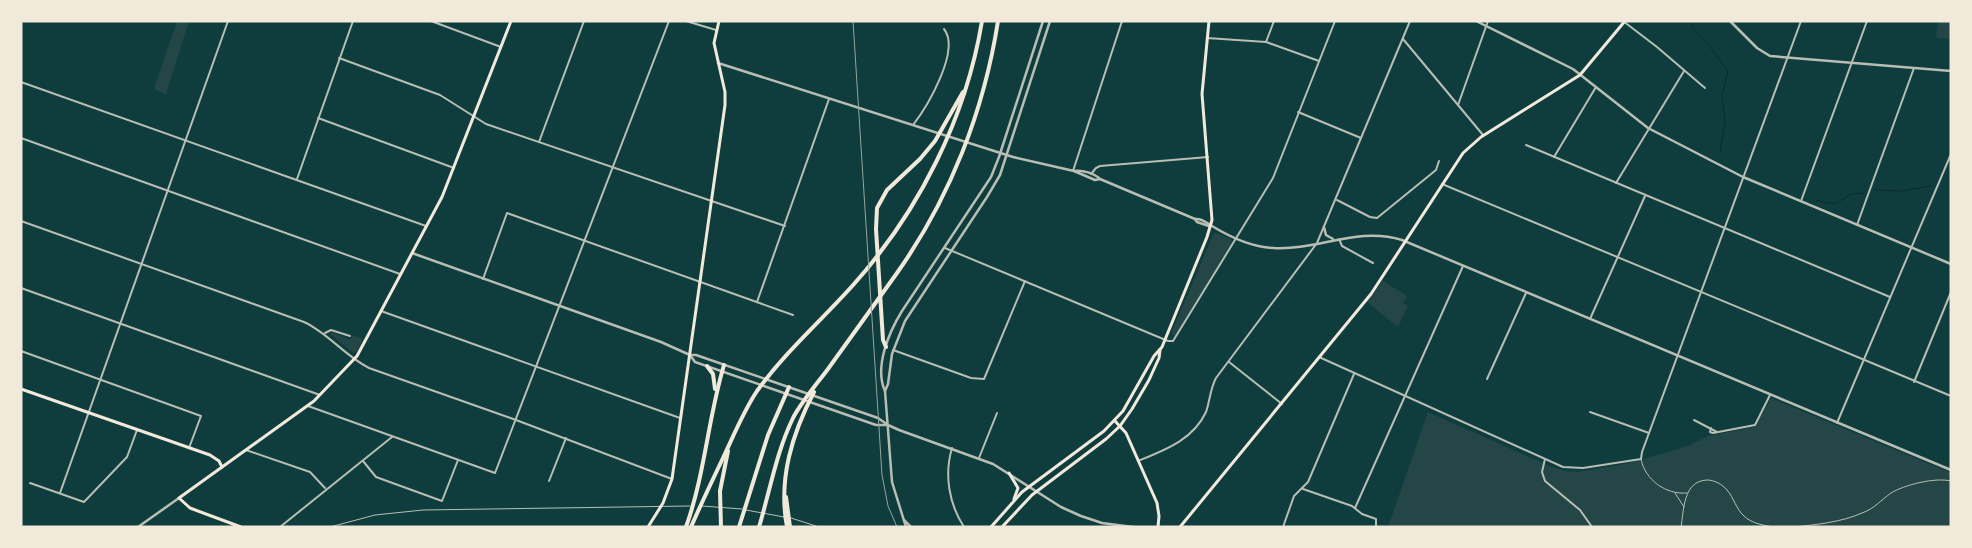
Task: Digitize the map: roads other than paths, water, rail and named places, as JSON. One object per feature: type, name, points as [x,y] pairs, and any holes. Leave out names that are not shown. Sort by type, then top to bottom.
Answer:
[{"type":"highway","points":[[691,527],[746,408],[768,378],[856,282],[895,231],[934,165],[954,122],[966,86],[982,21]]},
{"type":"highway","points":[[759,527],[785,437],[800,407],[904,263],[945,191],[962,154],[980,104],[992,57],[998,21]]},
{"type":"highway","points":[[886,347],[883,341],[876,212],[883,195],[892,184],[920,159],[935,141],[966,86]]},
{"type":"highway","points":[[686,527],[699,482],[716,394],[724,365]]},
{"type":"highway","points":[[707,366],[714,377],[716,394]]},
{"type":"highway","points":[[788,527],[785,476],[789,454],[795,432],[820,379]]},
{"type":"highway","points":[[738,527],[762,453],[789,387]]},
{"type":"highway","points":[[720,527],[721,484],[732,437]]},
{"type":"main road","points":[[241,527],[190,508],[179,498],[308,406],[355,359],[427,226],[454,168],[511,21]]},
{"type":"main road","points":[[648,527],[661,506],[672,479],[712,202],[726,102],[714,42],[719,21]]},
{"type":"main road","points":[[991,527],[1030,486],[1094,439],[1115,421],[1130,400],[1165,339],[1211,226],[1212,205],[1202,97],[1209,21]]},
{"type":"main road","points":[[1180,527],[1373,291],[1442,184],[1465,152],[1483,136],[1581,74],[1624,22]]},
{"type":"main road","points":[[1003,525],[1037,491],[1120,426],[1136,403],[1157,364],[1160,350]]},
{"type":"main road","points":[[1152,361],[1157,364]]},
{"type":"main road","points":[[21,389],[214,457],[222,467]]},
{"type":"main road","points":[[1130,400],[1136,403]]},
{"type":"main road","points":[[1115,421],[1126,432],[1157,503],[1158,527]]},
{"type":"main road","points":[[1088,452],[1094,439]]},
{"type":"main road","points":[[1009,473],[1018,488],[1013,502]]},
{"type":"street","points":[[60,493],[228,21]]},
{"type":"street","points":[[297,179],[353,21]]},
{"type":"street","points":[[431,21],[501,47]]},
{"type":"street","points":[[539,142],[584,21]]},
{"type":"street","points":[[308,406],[495,473],[668,21]]},
{"type":"street","points":[[686,21],[716,30]]},
{"type":"street","points":[[906,527],[892,482],[885,391],[882,384],[886,347],[898,318],[985,187],[1000,153],[1043,21]]},
{"type":"street","points":[[885,391],[888,384],[893,350],[908,315],[994,187],[1007,155],[1050,21]]},
{"type":"street","points":[[1074,171],[1122,21]]},
{"type":"street","points":[[1266,42],[1274,21]]},
{"type":"street","points":[[945,248],[1172,341],[1177,337],[1273,178],[1335,21]]},
{"type":"street","points":[[1138,461],[1175,445],[1194,430],[1206,411],[1212,385],[1316,243],[1410,21]]},
{"type":"street","points":[[1476,21],[1487,23],[1581,74],[1648,128],[1743,177],[1951,264]]},
{"type":"street","points":[[1730,21],[1763,53],[1788,58],[1951,71]]},
{"type":"street","points":[[1320,357],[1563,467],[1578,468],[1641,458],[1801,21]]},
{"type":"street","points":[[1801,201],[1867,21]]},
{"type":"street","points":[[1624,22],[1705,88]]},
{"type":"street","points":[[1458,105],[1487,23]]},
{"type":"street","points":[[913,125],[931,99],[941,75],[948,44],[948,35],[944,29]]},
{"type":"street","points":[[1207,38],[1266,42],[1319,61]]},
{"type":"street","points":[[1403,39],[1483,136]]},
{"type":"street","points":[[340,58],[440,95],[486,124],[785,226]]},
{"type":"street","points":[[718,63],[1000,153],[1074,171],[1095,180],[1100,180]]},
{"type":"street","points":[[1857,225],[1914,68]]},
{"type":"street","points":[[1616,183],[1684,72]]},
{"type":"street","points":[[21,82],[427,226]]},
{"type":"street","points":[[1554,157],[1596,87]]},
{"type":"street","points":[[757,302],[830,98]]},
{"type":"street","points":[[1298,112],[1361,138]]},
{"type":"street","points":[[318,118],[454,168]]},
{"type":"street","points":[[21,138],[400,274]]},
{"type":"street","points":[[1526,145],[1890,297]]},
{"type":"street","points":[[1837,423],[1951,154]]},
{"type":"street","points":[[1091,174],[1096,168],[1101,166],[1208,157]]},
{"type":"street","points":[[1336,199],[1370,217],[1377,218],[1436,170],[1439,161]]},
{"type":"street","points":[[1074,171],[1091,174],[1100,180],[1195,219],[1202,219],[1211,226],[1252,244],[1273,248],[1294,248],[1371,235],[1388,236],[1405,241],[1951,470]]},
{"type":"street","points":[[1442,184],[1951,396]]},
{"type":"street","points":[[1590,319],[1646,195]]},
{"type":"street","points":[[483,279],[507,213],[792,315]]},
{"type":"street","points":[[21,220],[304,322],[324,334],[355,359],[372,369],[566,438],[672,479]]},
{"type":"street","points":[[1324,227],[1326,235],[1334,240]]},
{"type":"street","points":[[1339,239],[1343,247],[1373,263]]},
{"type":"street","points":[[412,253],[666,344],[690,355],[696,355],[878,418],[888,425],[979,458],[1009,473],[1065,509],[1086,518],[1107,524],[1133,527]]},
{"type":"street","points":[[1355,508],[1463,266]]},
{"type":"street","points":[[886,347],[973,379],[983,380],[987,376],[1025,281]]},
{"type":"street","points":[[21,288],[320,395]]},
{"type":"street","points":[[1487,379],[1526,292]]},
{"type":"street","points":[[1914,382],[1951,292]]},
{"type":"street","points":[[381,311],[680,418]]},
{"type":"street","points":[[324,334],[331,330],[350,336]]},
{"type":"street","points":[[21,351],[201,416],[190,448]]},
{"type":"street","points":[[690,355],[695,362],[772,390],[878,426],[888,425]]},
{"type":"street","points":[[1228,362],[1282,404]]},
{"type":"street","points":[[1283,527],[1296,493],[1308,481],[1354,373]]},
{"type":"street","points":[[1711,428],[1710,433],[1756,425],[1770,395]]},
{"type":"street","points":[[1590,412],[1649,433]]},
{"type":"street","points":[[979,458],[997,413]]},
{"type":"street","points":[[1694,420],[1717,432]]},
{"type":"street","points":[[30,483],[84,502],[127,457],[137,430]]},
{"type":"street","points":[[280,527],[392,437]]},
{"type":"street","points":[[549,481],[566,438]]},
{"type":"street","points":[[952,448],[948,471],[950,490],[954,508],[964,527]]},
{"type":"street","points":[[246,450],[310,472],[326,489]]},
{"type":"street","points":[[1545,459],[1542,472],[1545,481],[1578,508],[1592,527]]},
{"type":"street","points":[[363,461],[376,477],[442,502],[458,460]]},
{"type":"street","points":[[1302,489],[1355,508],[1362,514],[1376,519],[1376,527]]},
{"type":"street","points":[[138,527],[179,498]]},
{"type":"street","points":[[903,518],[912,527]]},
{"type":"lane","points":[[1641,458],[1644,470],[1649,478],[1675,493],[1684,508]]},
{"type":"lane","points":[[1681,527],[1688,492],[1694,485],[1708,480],[1718,482],[1729,492],[1738,509],[1746,518],[1758,524],[1772,527]]},
{"type":"lane","points":[[1793,527],[1855,516],[1869,510],[1896,490],[1935,480],[1951,481]]},
{"type":"lane","points":[[1675,493],[1688,492]]},
{"type":"lane","points":[[330,527],[370,516],[414,510],[684,506],[740,509],[819,527]]},
{"type":"waterway","points":[[1693,21],[1692,26],[1728,71],[1722,95],[1725,122],[1720,153]]},
{"type":"waterway","points":[[1874,190],[1902,191],[1931,186]]},
{"type":"waterway","points":[[1816,200],[1837,203],[1851,194],[1863,193]]},
{"type":"railway","points":[[853,21],[882,475],[888,506],[897,527]]}]
